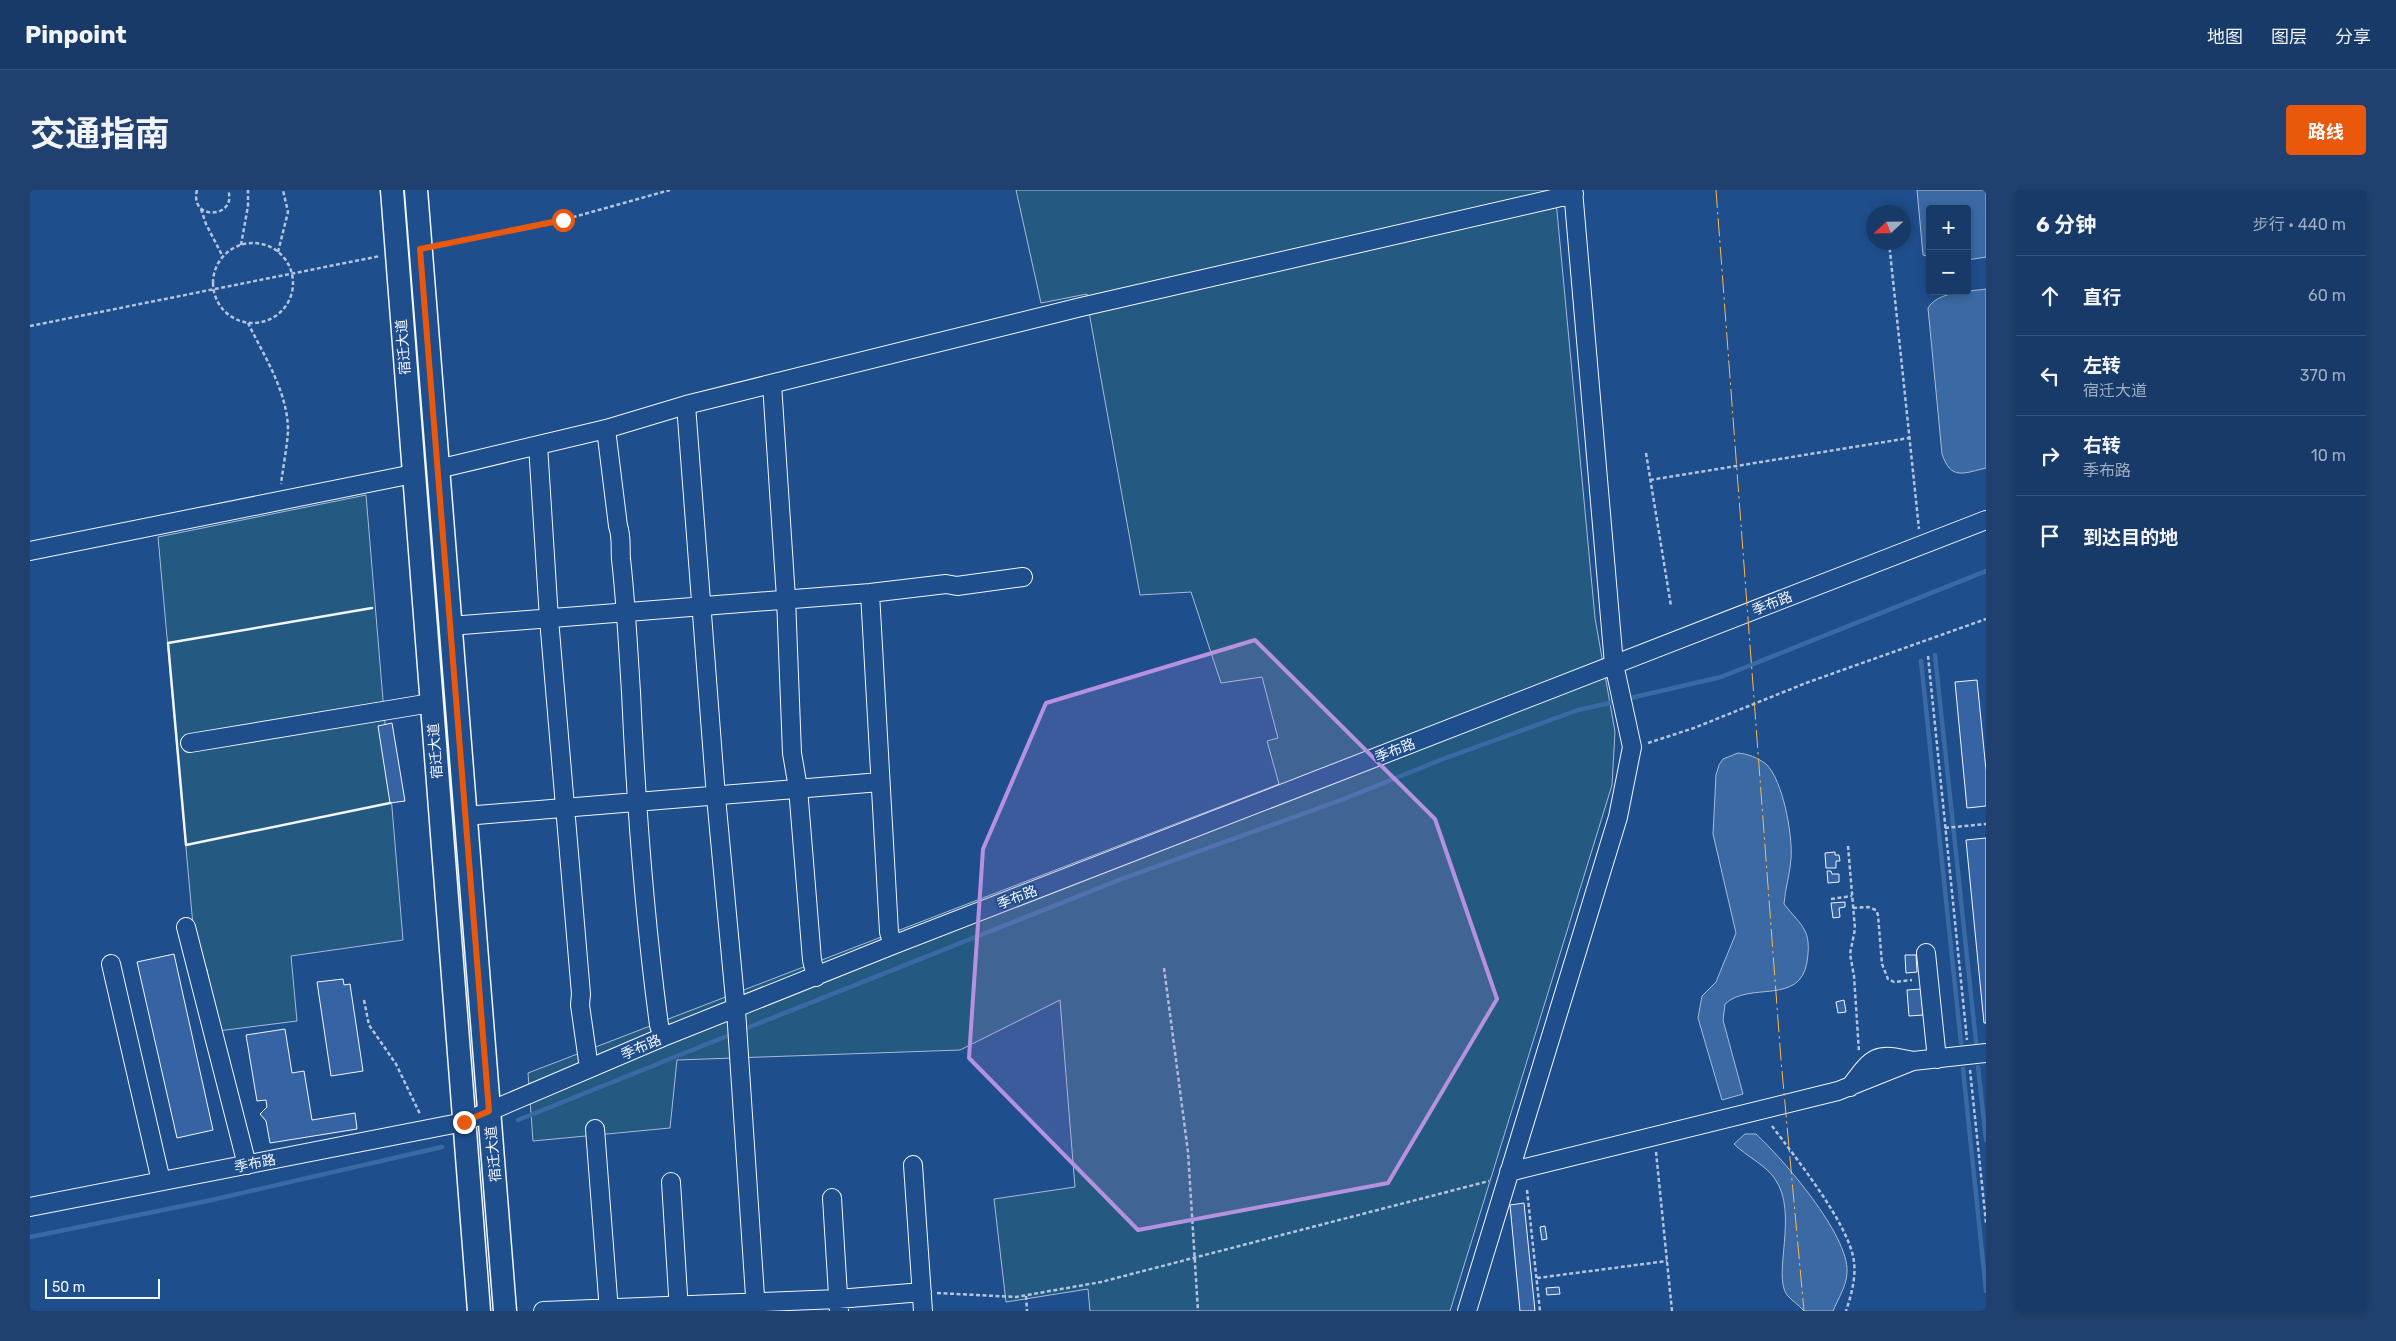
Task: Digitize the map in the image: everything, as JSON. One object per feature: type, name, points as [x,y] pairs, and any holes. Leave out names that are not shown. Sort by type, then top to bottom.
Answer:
[{"type":"main road","name":"宿迁大道","points":[[392,190],[479,1311]]},
{"type":"main road","name":"宿迁大道","points":[[416,190],[505,1311]]},
{"type":"street","points":[[438,469],[606,429],[686,405],[1081,307],[1574,192],[1614,664],[1632,747],[1618,817],[1467,1311]]},
{"type":"street","points":[[772,384],[786,598],[792,753],[798,788],[812,960],[816,977]]},
{"type":"street","points":[[686,405],[716,797],[737,1024],[756,1306]]},
{"type":"street","points":[[606,429],[618,526],[622,535],[620,549],[627,611],[636,802],[645,922],[659,1025],[663,1037]]},
{"type":"street","points":[[538,445],[549,619],[581,994],[580,1005],[589,1068]]},
{"type":"street","points":[[30,551],[413,474]]},
{"type":"street","name":"季布路","points":[[30,1207],[464,1122],[663,1037],[737,1024],[816,977],[893,945],[1986,520]]},
{"type":"street","points":[[450,626],[786,598],[870,593],[946,584],[957,586],[1023,577]]},
{"type":"street","points":[[870,593],[889,932],[893,945]]},
{"type":"street","points":[[190,742],[432,703]]},
{"type":"street","points":[[465,816],[716,797],[880,782]]},
{"type":"street","points":[[186,927],[247,1165]]},
{"type":"street","points":[[1926,952],[1938,1059]]},
{"type":"street","points":[[111,964],[161,1181]]},
{"type":"street","points":[[1509,1174],[1655,1136],[1855,1080],[1914,1061],[1977,1054]]},
{"type":"street","points":[[595,1129],[609,1309]]},
{"type":"street","points":[[913,1165],[923,1311]]},
{"type":"street","points":[[671,1182],[678,1308]]},
{"type":"street","points":[[832,1198],[839,1305]]},
{"type":"street","points":[[543,1311],[839,1305],[922,1292]]},
{"type":"path","points":[[197,190],[196,201],[223,257]]},
{"type":"path","points":[[201,209],[209,213],[217,213],[224,209],[229,202],[228,190]]},
{"type":"path","points":[[241,245],[248,206],[248,190]]},
{"type":"path","points":[[278,252],[288,212],[283,190]]},
{"type":"path","points":[[420,249],[563,220],[670,190]]},
{"type":"path","points":[[263,244],[278,252],[285,258],[292,274],[293,291],[286,307],[265,322],[248,323],[240,321],[225,312],[216,298],[214,272],[229,250],[241,245],[263,244]]},
{"type":"path","points":[[1890,250],[1920,545]]},
{"type":"path","points":[[30,326],[396,253]]},
{"type":"path","points":[[248,323],[279,386],[285,409],[288,430],[280,500]]},
{"type":"path","points":[[1650,480],[1909,438]]},
{"type":"path","points":[[1646,453],[1671,606]]},
{"type":"path","points":[[1632,747],[1694,728],[1806,683],[1986,619]]},
{"type":"path","points":[[1928,656],[1946,828],[1977,1054],[1986,1223]]},
{"type":"path","points":[[1946,828],[1986,824]]},
{"type":"path","points":[[1848,846],[1855,929],[1850,954],[1854,976],[1855,1080]]},
{"type":"path","points":[[1831,899],[1852,896]]},
{"type":"path","points":[[1853,908],[1868,906],[1876,910],[1882,964],[1888,979],[1894,982],[1929,978]]},
{"type":"path","points":[[1164,968],[1188,1152],[1198,1311]]},
{"type":"path","points":[[364,1000],[369,1026],[396,1064],[414,1098],[426,1129]]},
{"type":"path","points":[[1772,1126],[1804,1167],[1832,1211],[1850,1248],[1854,1262],[1846,1311]]},
{"type":"path","points":[[1655,1136],[1672,1311]]},
{"type":"path","points":[[922,1292],[1026,1296],[1101,1282],[1509,1174]]},
{"type":"path","points":[[1527,1190],[1540,1311]]},
{"type":"path","points":[[1537,1278],[1667,1261]]},
{"type":"path","points":[[1026,1296],[1027,1311]]},
{"type":"highlighted area","points":[[1255,640],[1435,819],[1497,999],[1388,1183],[1138,1230],[969,1058],[983,849],[1046,703]]},
{"type":"shaded area","points":[[1016,190],[1555,190],[1595,618],[1615,732],[1612,785],[1450,1311],[1090,1311],[1088,1289],[1006,1302],[994,1199],[1075,1187],[1060,1000],[960,1050],[677,1060],[670,1128],[533,1141],[528,1073],[1279,784],[1267,741],[1278,738],[1262,677],[1221,683],[1191,592],[1140,595],[1087,294],[1041,303]]},
{"type":"shaded area","points":[[1917,190],[1986,190],[1986,257],[1971,259],[1971,205],[1926,205],[1926,256],[1923,255]]},
{"type":"shaded area","points":[[1986,289],[1986,468],[1959,473],[1954,472],[1950,468],[1942,454],[1928,308],[1933,302],[1946,295],[1971,295],[1971,291]]},
{"type":"shaded area","points":[[366,495],[403,940],[291,956],[297,1021],[218,1031],[207,969],[197,970],[158,537]]},
{"type":"shaded area","points":[[1738,753],[1753,757],[1766,764],[1772,772],[1782,795],[1786,809],[1791,849],[1784,904],[1804,929],[1807,935],[1808,951],[1807,962],[1802,975],[1795,984],[1784,989],[1735,997],[1725,1004],[1723,1020],[1743,1094],[1722,1100],[1698,1018],[1702,996],[1716,982],[1736,933],[1713,834],[1716,775],[1719,765],[1723,759]]},
{"type":"shaded area","points":[[1745,1134],[1756,1134],[1782,1161],[1812,1199],[1837,1238],[1845,1256],[1847,1277],[1833,1311],[1804,1311],[1787,1295],[1783,1286],[1782,1273],[1785,1209],[1782,1193],[1771,1174],[1734,1144]]},
{"type":"building","points":[[1977,680],[1986,770],[1986,806],[1967,808],[1955,682]]},
{"type":"building","points":[[392,723],[405,801],[390,803],[378,726]]},
{"type":"building","points":[[1986,838],[1986,1023],[1984,1023],[1966,840]]},
{"type":"building","points":[[1835,852],[1835,855],[1839,855],[1840,861],[1836,861],[1836,868],[1826,868],[1825,853]]},
{"type":"building","points":[[1827,871],[1831,871],[1832,874],[1839,874],[1839,882],[1828,883]]},
{"type":"building","points":[[1845,902],[1845,907],[1839,908],[1840,917],[1833,918],[1831,903]]},
{"type":"building","points":[[174,954],[213,1130],[177,1138],[137,962]]},
{"type":"building","points":[[1905,955],[1916,955],[1917,972],[1906,973]]},
{"type":"building","points":[[343,979],[344,985],[350,984],[363,1071],[331,1076],[317,982]]},
{"type":"building","points":[[1921,989],[1923,1015],[1909,1016],[1907,990]]},
{"type":"building","points":[[1844,1000],[1846,1012],[1838,1013],[1836,1002]]},
{"type":"building","points":[[285,1029],[292,1073],[304,1071],[312,1120],[355,1113],[357,1129],[270,1143],[266,1121],[260,1114],[267,1107],[266,1100],[257,1101],[246,1035]]},
{"type":"building","points":[[1524,1203],[1535,1311],[1520,1311],[1510,1205]]},
{"type":"building","points":[[1545,1226],[1547,1239],[1542,1240],[1540,1227]]},
{"type":"building","points":[[1559,1287],[1560,1294],[1547,1295],[1546,1288]]},
{"type":"waterway","points":[[1626,699],[1721,677],[1986,571]]},
{"type":"waterway","points":[[1935,655],[1976,1042]]},
{"type":"waterway","points":[[1921,661],[1961,1043]]},
{"type":"waterway","points":[[742,1030],[1119,880],[1344,799],[1443,759],[1578,710],[1619,701]]},
{"type":"waterway","points":[[518,1120],[732,1034]]},
{"type":"waterway","points":[[1978,1067],[1986,1140]]},
{"type":"waterway","points":[[1963,1069],[1986,1291]]},
{"type":"waterway","points":[[30,1237],[207,1201],[442,1147]]},
{"type":"wall","points":[[372,608],[168,643],[186,845],[390,803]]},
{"type":"power","points":[[1716,190],[1781,1060],[1804,1311]]},
{"type":"route","points":[[464,1122],[489,1111],[420,249],[563,220]]}]
